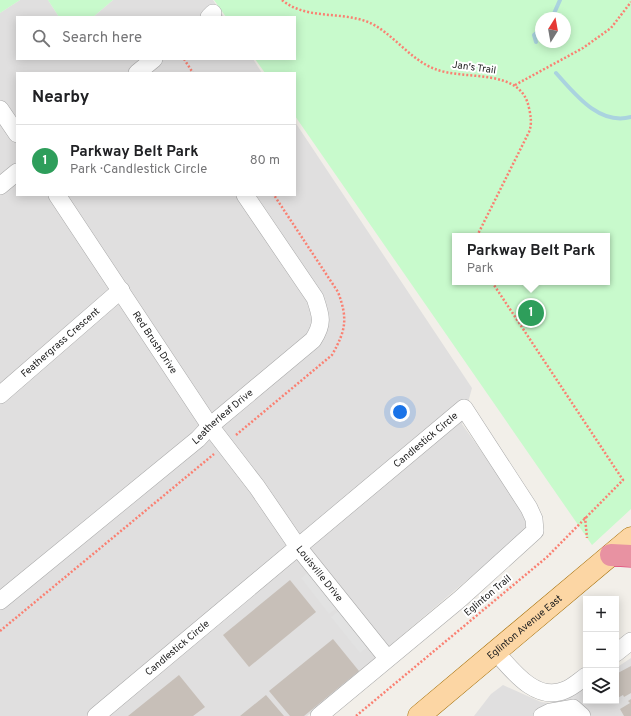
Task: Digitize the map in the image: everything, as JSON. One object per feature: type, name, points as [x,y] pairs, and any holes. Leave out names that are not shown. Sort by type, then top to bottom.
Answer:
[{"type":"main road","name":"Eglinton Avenue East","points":[[419,716],[495,651],[621,555],[631,538]]},
{"type":"street","points":[[139,72],[155,64]]},
{"type":"street","points":[[0,109],[16,133]]},
{"type":"street","points":[[0,186],[16,173]]},
{"type":"street","name":"Red Brush Drive","points":[[58,196],[210,426],[257,486]]},
{"type":"street","name":"Leatherleaf Drive","points":[[0,601],[198,439],[210,426],[313,340],[320,329],[321,316],[315,298],[246,196]]},
{"type":"street","name":"Feathergrass Crescent","points":[[0,395],[121,290]]},
{"type":"street","name":"Candlestick Circle","points":[[96,716],[464,408],[529,508],[534,519],[535,531],[460,599],[387,658],[319,716]]},
{"type":"street","name":"Louisville Drive","points":[[257,486],[298,547],[387,658]]},
{"type":"street","points":[[619,651],[631,641]]},
{"type":"street","points":[[495,651],[514,674],[532,687],[544,693],[565,690],[583,678]]},
{"type":"street","points":[[542,716],[550,712],[573,708],[582,716]]},
{"type":"path","name":"Jan's Trail","points":[[282,0],[296,9],[357,18],[371,23],[434,69],[452,74],[496,79],[515,85]]},
{"type":"path","points":[[478,233],[531,126],[528,105],[525,97],[515,85],[583,48],[611,28],[631,2]]},
{"type":"path","points":[[185,60],[192,72]]},
{"type":"path","name":"Eglinton Trail","points":[[356,716],[547,557],[584,517],[623,480],[494,285]]},
{"type":"path","points":[[584,517],[587,538]]},
{"type":"shaded area","points":[[20,0],[48,0],[58,16],[16,16],[16,60],[254,60],[261,72],[16,72],[16,196],[296,196],[296,124],[472,388],[462,424],[533,524],[307,716],[0,716],[0,13]]},
{"type":"shaded area","points":[[113,0],[213,0],[223,16],[94,16]]},
{"type":"shaded area","points":[[310,571],[338,607],[329,614],[301,578]]},
{"type":"shaded area","points":[[340,610],[369,646],[360,653],[331,617]]},
{"type":"shaded area","points":[[631,658],[631,716],[474,716],[491,694],[503,685],[541,702],[549,703],[583,689],[583,704],[619,704],[619,666]]},
{"type":"green space","points":[[0,0],[20,0],[0,13]]},
{"type":"green space","points":[[48,0],[113,0],[94,16],[58,16]]},
{"type":"green space","points":[[214,0],[631,0],[631,509],[592,545],[296,117],[296,72],[264,72],[256,60],[296,60],[296,16],[225,16]]},
{"type":"building","points":[[290,580],[316,612],[249,667],[223,635]]},
{"type":"building","points":[[333,639],[359,671],[304,716],[290,716],[269,691]]},
{"type":"building","points":[[631,666],[631,693],[624,697],[623,695],[619,697],[619,672]]},
{"type":"building","points":[[179,675],[205,707],[193,716],[128,716]]},
{"type":"building","points":[[266,695],[284,716],[240,716]]},
{"type":"building","points":[[631,699],[631,716],[624,716],[620,709],[630,703],[628,701]]},
{"type":"waterway","points":[[555,12],[560,0]]},
{"type":"waterway","points":[[535,34],[535,38]]},
{"type":"waterway","points":[[556,73],[579,98],[598,112],[608,117],[619,119],[631,117]]},
{"type":"place","name":"Parkway Belt Park","points":[[531,313]]}]
